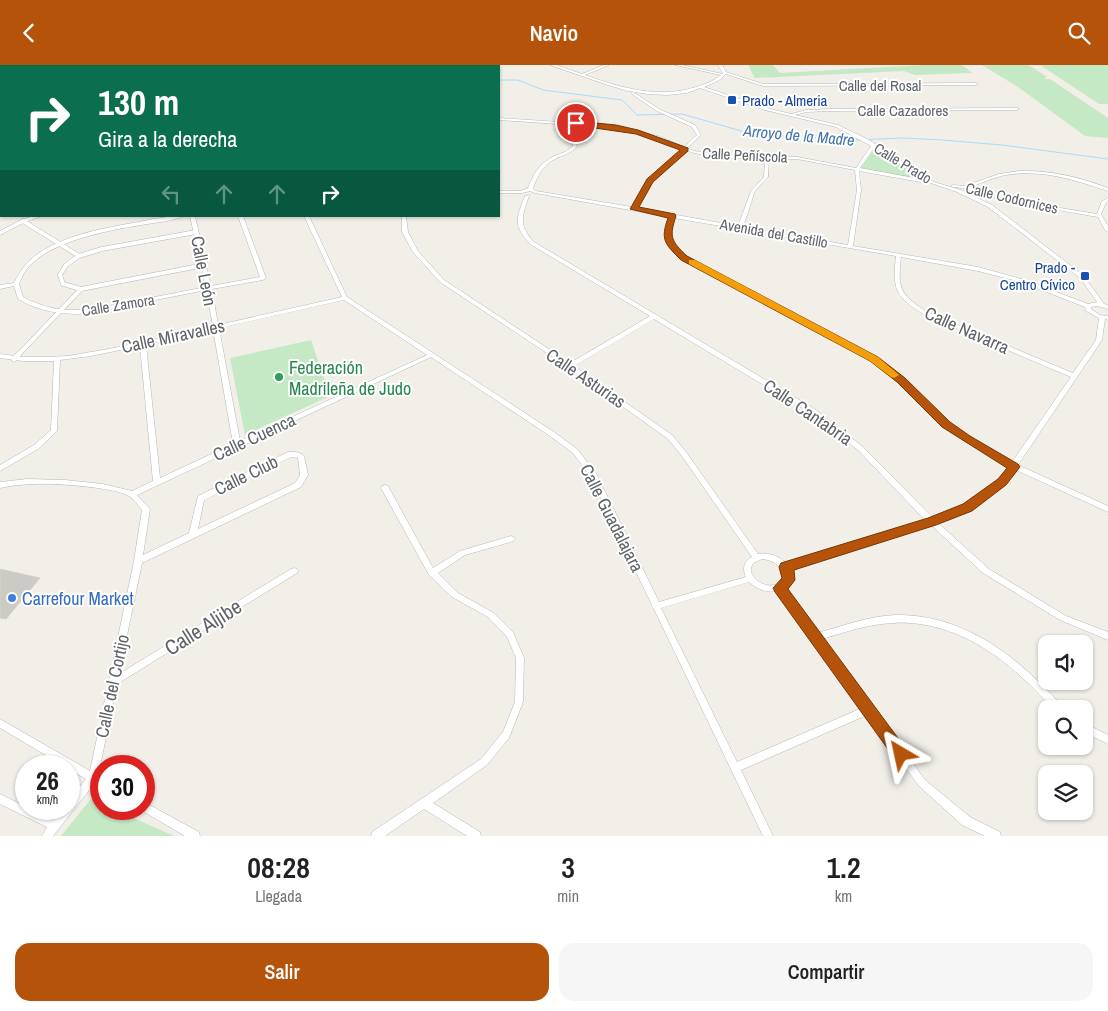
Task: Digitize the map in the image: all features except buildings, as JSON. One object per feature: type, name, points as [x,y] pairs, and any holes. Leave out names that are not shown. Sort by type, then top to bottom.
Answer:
[{"type":"street","points":[[552,65],[643,96],[658,110],[670,117],[686,122],[697,130],[699,135],[697,139],[650,181],[634,209]]},
{"type":"street","points":[[583,75],[607,65]]},
{"type":"street","name":"Calle del Rosal","points":[[677,65],[725,74],[763,85],[976,84]]},
{"type":"street","points":[[643,96],[680,93],[701,87],[725,74],[720,65]]},
{"type":"street","name":"Calle Prado","points":[[701,87],[790,115],[837,126],[867,141],[932,183],[985,201],[1005,200]]},
{"type":"street","name":"Calle Cazadores","points":[[790,115],[806,111],[830,110],[1017,109]]},
{"type":"street","name":"Calle Peñíscola","points":[[500,119],[603,125],[638,132],[685,149],[723,156],[797,157],[932,183]]},
{"type":"street","points":[[528,192],[536,172],[553,159],[570,153],[575,146],[573,137],[576,123]]},
{"type":"street","points":[[850,246],[859,190],[857,169],[873,146]]},
{"type":"street","points":[[740,227],[753,191],[766,177],[767,157]]},
{"type":"street","points":[[959,191],[981,181],[1007,174],[1030,173],[1081,180],[1108,189]]},
{"type":"street","points":[[981,181],[979,185],[985,201],[1082,277],[1101,304]]},
{"type":"street","name":"Calle Codornices","points":[[939,185],[965,187],[1005,200],[1100,217]]},
{"type":"street","name":"Avenida del Castillo","points":[[500,192],[528,192],[634,209],[850,246],[1013,277],[1088,306]]},
{"type":"street","name":"Calle Cantabria","points":[[528,192],[518,220],[522,233],[532,243],[826,420],[874,461],[932,522],[986,571],[1063,618],[1108,636]]},
{"type":"street","points":[[1108,199],[1104,202],[1100,217],[1108,230]]},
{"type":"street","points":[[672,216],[667,232],[670,245],[684,258],[874,359],[901,380],[946,425],[966,439],[1014,467],[1108,509]]},
{"type":"street","points":[[17,217],[79,255]]},
{"type":"street","points":[[0,233],[23,221],[37,217]]},
{"type":"street","points":[[0,287],[16,284],[25,268],[39,255],[60,243],[89,234],[177,217]]},
{"type":"street","name":"Calle León","points":[[192,217],[209,289],[237,445]]},
{"type":"street","name":"Calle Zamora","points":[[16,284],[20,298],[37,308],[58,312],[85,312],[263,278],[240,217]]},
{"type":"street","points":[[306,217],[344,299]]},
{"type":"street","name":"Calle Asturias","points":[[404,217],[405,232],[416,251],[442,281],[670,437],[756,557]]},
{"type":"street","points":[[196,232],[79,255],[66,265],[60,275],[63,284],[81,289],[101,287],[204,265]]},
{"type":"street","name":"Calle Navarra","points":[[898,255],[897,288],[906,301],[927,315],[1075,376]]},
{"type":"street","points":[[14,359],[81,289]]},
{"type":"street","name":"Calle Miravalles","points":[[0,356],[14,359],[58,360],[344,299]]},
{"type":"street","name":"Calle Guadalajara","points":[[344,299],[575,451],[593,475],[768,836]]},
{"type":"street","points":[[786,567],[932,522],[968,507],[1002,482],[1084,365],[1099,340],[1105,317],[1090,312],[1088,306],[1101,304],[1108,307]]},
{"type":"street","points":[[570,367],[654,316]]},
{"type":"street","points":[[143,343],[158,481]]},
{"type":"street","name":"Calle Cuenca","points":[[132,494],[431,355]]},
{"type":"street","points":[[0,468],[36,447],[54,431],[58,360]]},
{"type":"street","name":"Calle Club","points":[[138,561],[298,485],[304,475],[301,456],[290,454],[201,497],[193,534]]},
{"type":"street","points":[[0,485],[13,481],[70,483],[132,494]]},
{"type":"street","points":[[376,836],[484,762],[506,735],[519,702],[520,658],[510,635],[491,615],[455,595],[432,573],[385,488]]},
{"type":"street","name":"Calle del Cortijo","points":[[101,755],[146,509],[132,494]]},
{"type":"street","points":[[432,573],[463,553],[511,539]]},
{"type":"street","points":[[768,556],[775,558],[786,567],[789,575],[788,580],[780,588],[768,589],[761,587],[750,579],[747,571],[748,565],[756,557],[768,556]]},
{"type":"street","name":"Calle Aljibe","points":[[113,683],[294,571]]},
{"type":"street","points":[[655,605],[750,579]]},
{"type":"street","points":[[780,588],[922,783],[966,821],[996,836]]},
{"type":"street","points":[[815,637],[866,624],[903,619],[939,624],[970,636],[1003,654],[1034,680],[1051,700]]},
{"type":"street","points":[[735,768],[869,710]]},
{"type":"street","points":[[0,723],[90,776]]},
{"type":"street","points":[[1093,732],[1108,740]]},
{"type":"street","points":[[80,798],[90,787]]},
{"type":"street","points":[[0,799],[55,826]]},
{"type":"street","points":[[425,804],[476,836]]},
{"type":"street","points":[[155,813],[195,836]]},
{"type":"street","points":[[47,836],[60,820]]},
{"type":"green space","points":[[748,65],[773,65],[780,73],[922,65],[962,65],[972,73],[915,75],[904,71],[755,78]]},
{"type":"green space","points":[[982,65],[1029,65],[1047,77],[1044,78],[1050,79],[1108,118],[1108,138],[1085,136],[1018,87]]},
{"type":"green space","points":[[1040,65],[1108,65],[1108,104],[1099,104]]},
{"type":"green space","points":[[873,146],[932,183],[857,169]]},
{"type":"green space","name":"Federación Madrileña de Judo","points":[[311,340],[330,396],[245,435],[230,358]]},
{"type":"green space","points":[[90,800],[90,820],[138,820],[174,836],[61,836],[74,820],[80,820],[80,813]]},
{"type":"waterway","name":"Arroyo de la Madre","points":[[500,80],[518,80],[543,90],[622,100],[637,115],[682,114],[752,134],[857,140],[904,138],[942,140],[1002,145],[1108,159]]},
{"type":"slow traffic","points":[[692,262],[874,359],[894,375]]},
{"type":"place","name":"Prado - Almeria","points":[[732,100]]},
{"type":"place","name":"Prado - Centro Cívico","points":[[1085,276]]},
{"type":"place","name":"Federación Madrileña de Judo","points":[[279,377]]},
{"type":"place","name":"Carrefour Market","points":[[12,598]]},
{"type":"route","points":[[576,123],[616,127],[638,132],[685,149],[650,181],[634,209],[672,216],[667,232],[670,245],[684,258],[874,359],[901,380],[946,425],[1014,467],[1002,482],[968,507],[932,522],[786,567],[789,575],[788,580],[780,588],[901,754]]}]
